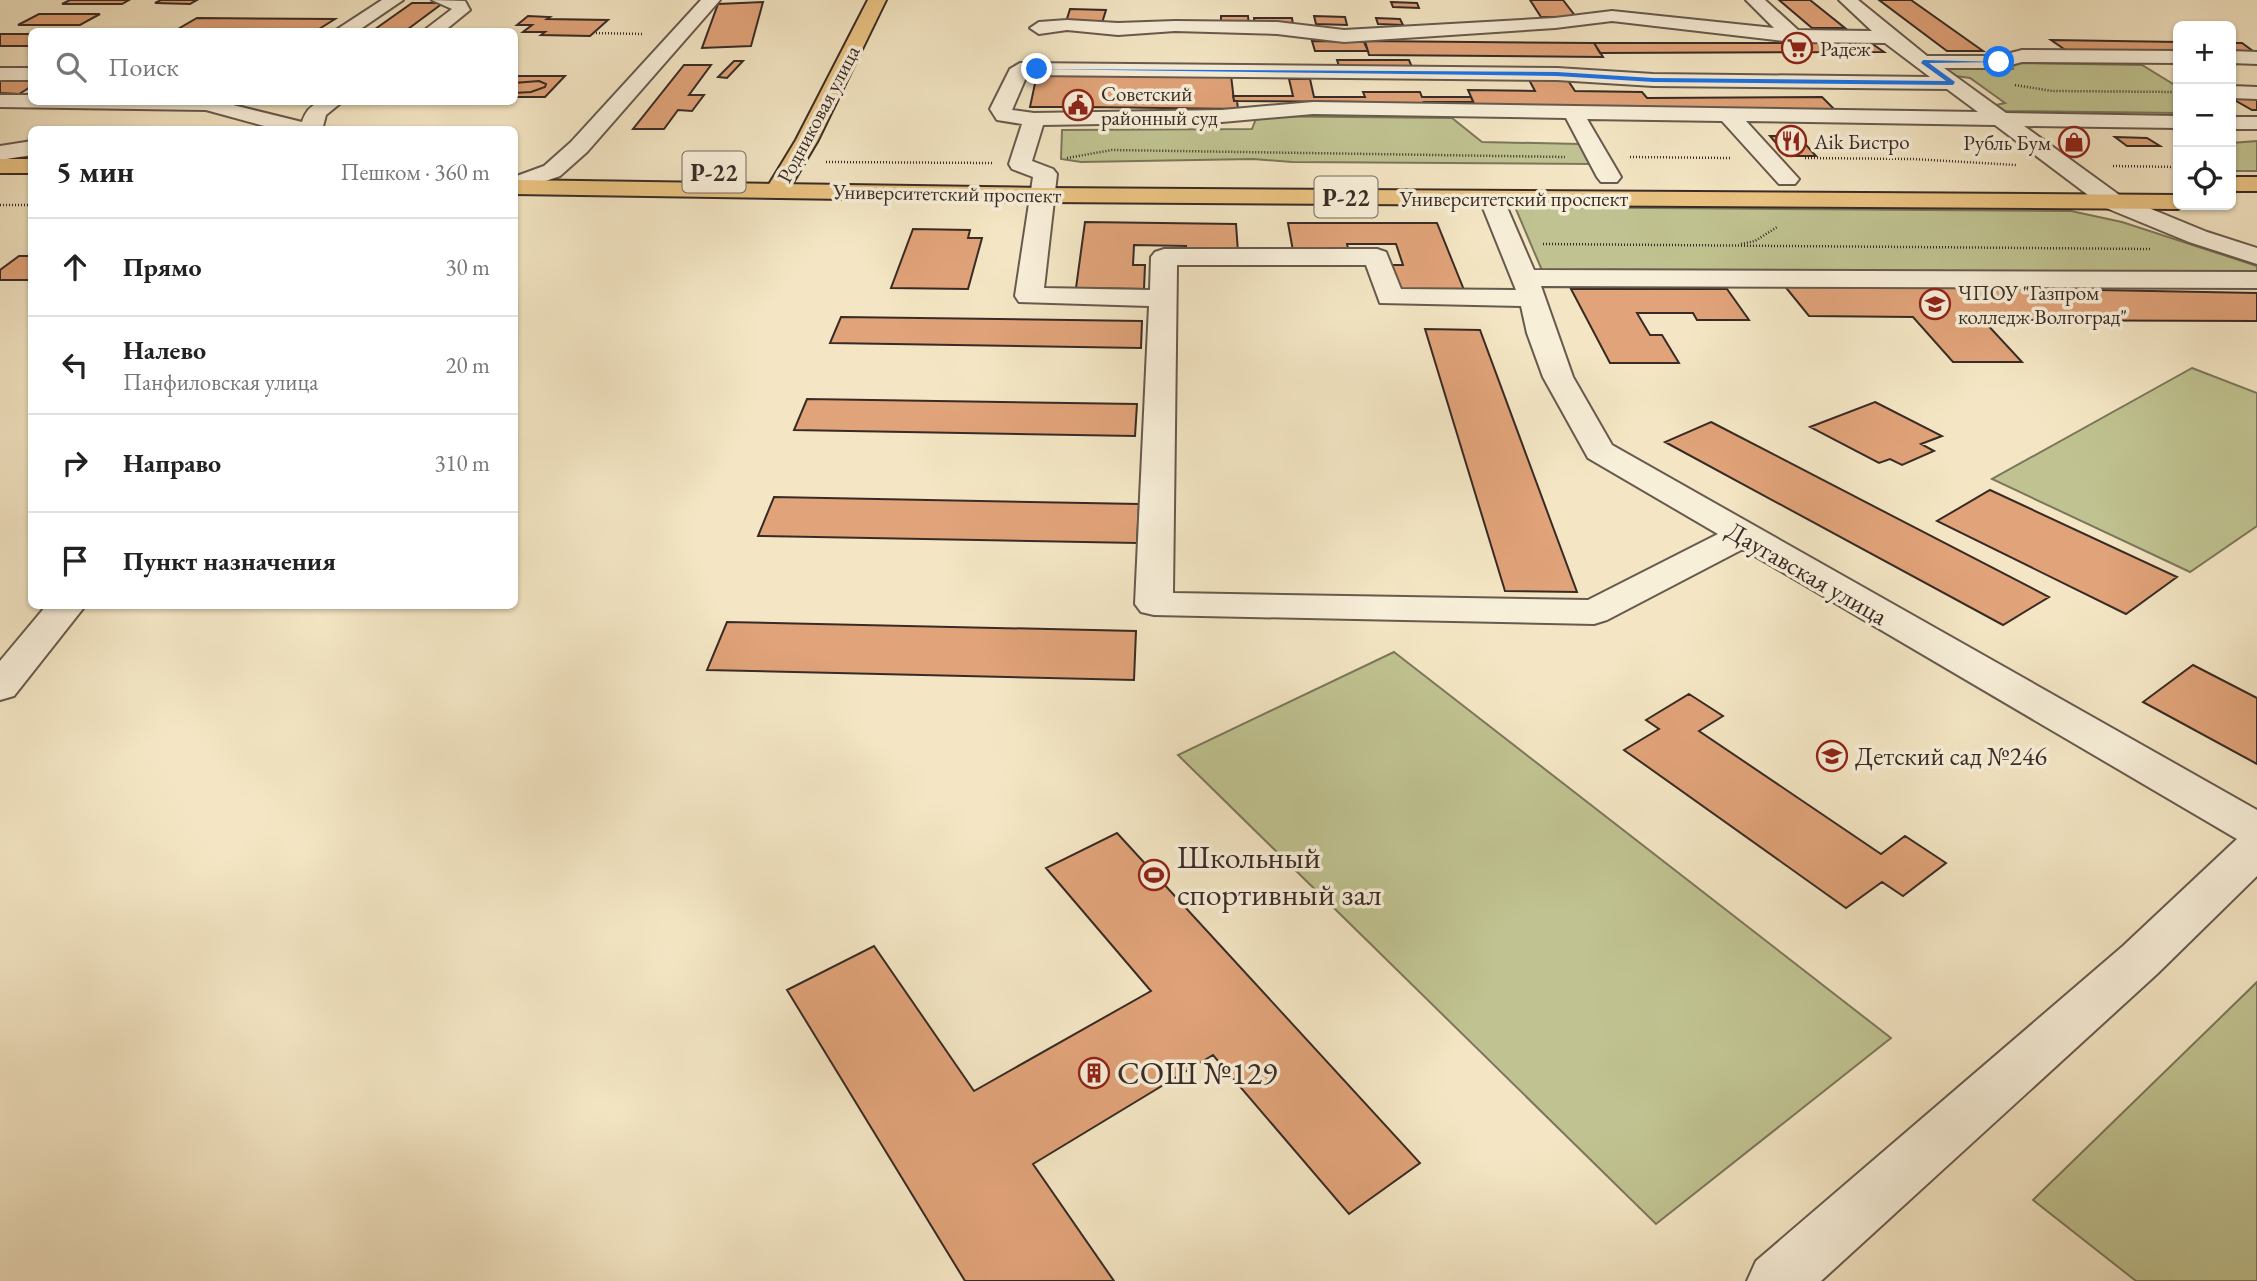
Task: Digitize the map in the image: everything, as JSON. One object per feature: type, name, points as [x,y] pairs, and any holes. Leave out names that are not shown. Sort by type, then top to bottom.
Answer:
[{"type":"main road","name":"Родниковая улица","points":[[787,175],[877,0]]},
{"type":"main road","points":[[0,166],[28,166]]},
{"type":"main road","name":"Университетский проспект","points":[[1044,184],[1604,167],[1787,179],[2173,184]]},
{"type":"main road","name":"Университетский проспект","points":[[518,170],[787,175],[1044,184],[1495,210],[2173,202]]},
{"type":"main road","name":"Университетский проспект","points":[[518,186],[787,175]]},
{"type":"main road","points":[[0,184],[28,184]]},
{"type":"main road","points":[[2236,184],[2257,184]]},
{"type":"main road","points":[[2236,202],[2257,203]]},
{"type":"street","points":[[348,28],[394,0]]},
{"type":"street","points":[[436,28],[461,10],[459,5],[441,0]]},
{"type":"street","points":[[518,184],[552,170],[579,147],[711,0]]},
{"type":"street","points":[[1574,0],[1586,16],[1585,20]]},
{"type":"street","points":[[1755,0],[1793,36]]},
{"type":"street","points":[[1848,0],[1889,37],[2002,119],[2083,183],[2113,202],[2198,237],[2257,256]]},
{"type":"street","points":[[1049,9],[1027,48],[1001,109],[1005,115],[1034,119],[1222,116],[1313,108],[2173,122]]},
{"type":"street","points":[[1027,48],[1067,25],[1118,29],[1175,26],[1276,29],[1344,36],[1453,20],[1585,20],[1625,16],[1670,25],[1793,36],[1889,37]]},
{"type":"street","points":[[2257,39],[2245,39],[2257,47]]},
{"type":"street","points":[[1027,48],[1653,80],[1953,83]]},
{"type":"street","points":[[1923,62],[1999,62],[2022,56],[2173,57]]},
{"type":"street","points":[[2236,57],[2257,58]]},
{"type":"street","points":[[0,74],[28,74]]},
{"type":"street","points":[[2236,92],[2257,93]]},
{"type":"street","points":[[0,101],[28,102]]},
{"type":"street","points":[[199,105],[244,112],[292,126]]},
{"type":"street","points":[[313,126],[316,112],[327,105]]},
{"type":"street","points":[[167,125],[244,112]]},
{"type":"street","points":[[1574,114],[1604,167]]},
{"type":"street","points":[[1729,116],[1787,179]]},
{"type":"street","points":[[1034,119],[1020,164],[1044,184],[1029,296],[1162,298]]},
{"type":"street","points":[[0,153],[28,149]]},
{"type":"street","name":"Даугавская улица","points":[[1495,210],[1529,288],[1541,333],[1558,377],[1599,451],[1742,536],[2257,830]]},
{"type":"street","points":[[1742,536],[1594,612],[1154,604],[1164,257],[1377,257],[1390,297],[1529,288],[2257,280]]},
{"type":"street","points":[[0,687],[64,609]]},
{"type":"street","points":[[1777,1281],[2140,960],[2257,848]]},
{"type":"path","points":[[593,33],[638,34]]},
{"type":"path","points":[[2007,83],[2032,90],[2173,92]]},
{"type":"path","name":"Университетский проспект","points":[[787,175],[1020,164],[1112,149],[1604,167],[1768,158],[1913,159],[2173,167]]},
{"type":"path","points":[[0,205],[28,205]]},
{"type":"path","points":[[1495,210],[1523,221],[1535,244],[2155,249]]},
{"type":"path","points":[[1708,253],[1755,241],[1786,221]]},
{"type":"green space","points":[[2021,63],[2142,65],[2173,84],[2173,113],[2005,111],[1996,105],[2005,103],[1970,78],[1956,76],[1946,69],[2014,69],[2010,67]]},
{"type":"green space","points":[[1257,116],[1452,118],[1482,142],[1580,144],[1590,164],[1292,162],[1253,159],[1081,162],[1061,159],[1062,130],[1252,129]]},
{"type":"green space","points":[[2257,141],[2257,171],[2236,171],[2236,143]]},
{"type":"green space","points":[[1515,207],[2071,211],[2122,222],[2257,266],[2257,275],[1544,275]]},
{"type":"green space","points":[[2192,368],[2257,393],[2257,526],[2190,572],[1992,479]]},
{"type":"green space","points":[[1394,652],[1891,1038],[1656,1224],[1178,755]]},
{"type":"green space","points":[[2257,982],[2257,1281],[2136,1281],[2033,1200]]},
{"type":"building","points":[[70,0],[129,0],[122,4],[62,4]]},
{"type":"building","points":[[161,0],[197,0],[190,4],[155,3]]},
{"type":"building","points":[[1530,0],[1563,0],[1576,17],[1541,17]]},
{"type":"building","points":[[1779,0],[1810,0],[1845,28],[1812,28]]},
{"type":"building","points":[[1879,0],[1911,0],[1983,51],[1947,51]]},
{"type":"building","points":[[763,2],[751,46],[702,48],[718,4]]},
{"type":"building","points":[[1391,2],[1417,3],[1419,8],[1393,7]]},
{"type":"building","points":[[412,3],[443,3],[409,28],[377,28]]},
{"type":"building","points":[[1070,9],[1106,10],[1102,23],[1066,22]]},
{"type":"building","points":[[39,14],[100,14],[80,25],[18,25]]},
{"type":"building","points":[[528,16],[608,20],[590,36],[541,35],[545,32],[523,32],[532,25],[517,25]]},
{"type":"building","points":[[1221,16],[1248,16],[1249,26],[1221,26]]},
{"type":"building","points":[[1314,16],[1345,17],[1347,25],[1316,24]]},
{"type":"building","points":[[197,18],[335,19],[321,28],[180,28]]},
{"type":"building","points":[[1254,18],[1292,18],[1293,25],[1255,25]]},
{"type":"building","points":[[1376,18],[1400,19],[1403,25],[1378,24]]},
{"type":"building","points":[[0,34],[28,34],[28,46],[0,46]]},
{"type":"building","points":[[2051,40],[2173,42],[2173,53],[2067,51]]},
{"type":"building","points":[[1312,41],[1364,42],[1368,51],[1315,51]]},
{"type":"building","points":[[1365,41],[1594,43],[1603,57],[1369,55]]},
{"type":"building","points":[[1594,43],[1871,43],[1884,52],[1600,53]]},
{"type":"building","points":[[2236,43],[2242,43],[2257,54],[2236,53]]},
{"type":"building","points":[[1337,60],[1409,60],[1414,72],[1341,72]]},
{"type":"building","points":[[734,61],[743,61],[727,78],[718,77]]},
{"type":"building","points":[[684,65],[711,65],[689,95],[704,95],[692,111],[678,110],[664,129],[633,129]]},
{"type":"building","points":[[1037,74],[1231,75],[1234,101],[1237,101],[1238,109],[1088,107],[1088,110],[1068,110],[1069,107],[1030,107]]},
{"type":"building","points":[[518,76],[565,76],[545,97],[518,97]]},
{"type":"building","points":[[1527,76],[1565,76],[1575,91],[1642,92],[1647,98],[1822,97],[1836,111],[1476,108],[1468,90],[1535,91]]},
{"type":"building","points":[[1289,79],[1310,79],[1314,97],[1365,97],[1363,92],[1420,92],[1422,97],[1471,97],[1473,102],[1424,102],[1427,108],[1369,108],[1367,102],[1234,101],[1233,96],[1293,96]]},
{"type":"building","points":[[0,81],[28,81],[28,88],[19,94],[0,93]]},
{"type":"building","points":[[539,81],[546,84],[545,87],[531,92],[518,93],[518,83]]},
{"type":"building","points":[[2236,98],[2257,98],[2257,110],[2236,101]]},
{"type":"building","points":[[1770,136],[1798,136],[1816,156],[1787,156]]},
{"type":"building","points":[[2115,137],[2147,138],[2160,146],[2127,146]]},
{"type":"building","points":[[1085,222],[1236,224],[1238,252],[1186,252],[1186,246],[1134,245],[1133,265],[1145,265],[1144,289],[1076,288]]},
{"type":"building","points":[[1288,223],[1437,223],[1464,290],[1397,290],[1389,265],[1403,265],[1396,244],[1347,244],[1349,252],[1293,251]]},
{"type":"building","points":[[913,229],[970,230],[968,238],[982,238],[968,289],[891,288]]},
{"type":"building","points":[[19,256],[28,256],[28,280],[0,280],[0,270]]},
{"type":"building","name":"ЧПОУ \"Газпром колледж Волгоград\"","points":[[1783,284],[2257,293],[2257,321],[1983,320],[2022,362],[1953,362],[1913,317],[1809,316]]},
{"type":"building","points":[[1571,289],[1727,289],[1749,320],[1697,320],[1693,313],[1637,313],[1650,335],[1662,335],[1679,363],[1610,363]]},
{"type":"building","points":[[841,317],[1142,321],[1141,348],[830,343]]},
{"type":"building","points":[[1425,329],[1480,330],[1577,592],[1505,591]]},
{"type":"building","points":[[807,399],[1137,404],[1135,436],[794,430]]},
{"type":"building","points":[[1875,402],[1942,436],[1921,444],[1934,451],[1902,465],[1890,459],[1879,463],[1810,427]]},
{"type":"building","points":[[1711,422],[2049,597],[2003,625],[1665,442]]},
{"type":"building","points":[[1990,490],[2177,577],[2126,614],[1937,521]]},
{"type":"building","points":[[774,497],[1139,504],[1137,543],[758,536]]},
{"type":"building","points":[[727,622],[1136,631],[1134,680],[707,670]]},
{"type":"building","points":[[2193,665],[2257,698],[2257,764],[2143,702]]},
{"type":"building","name":"Детский сад №246","points":[[1689,694],[1723,716],[1699,731],[1881,854],[1905,836],[1946,863],[1903,896],[1882,882],[1846,908],[1624,750],[1659,729],[1646,720]]},
{"type":"building","name":"СОШ №129","points":[[1117,833],[1420,1163],[1349,1214],[1213,1055],[1033,1164],[1114,1281],[965,1281],[787,990],[874,946],[974,1091],[1151,991],[1046,868]]},
{"type":"place","name":"Радеж","points":[[1797,48]]},
{"type":"place","name":"Советский районный суд","points":[[1078,105]]},
{"type":"place","name":"Aik Бистро","points":[[1791,141]]},
{"type":"place","name":"Рубль Бум","points":[[2074,142]]},
{"type":"place","name":"ЧПОУ \"Газпром колледж Волгоград\"","points":[[1935,304]]},
{"type":"place","name":"Детский сад №246","points":[[1832,756]]},
{"type":"place","name":"Школьный спортивный зал","points":[[1154,875]]},
{"type":"place","name":"СОШ №129","points":[[1094,1073]]},
{"type":"route","points":[[1037,69],[1557,74],[1653,80],[1953,83],[1923,62],[1999,62]]}]
